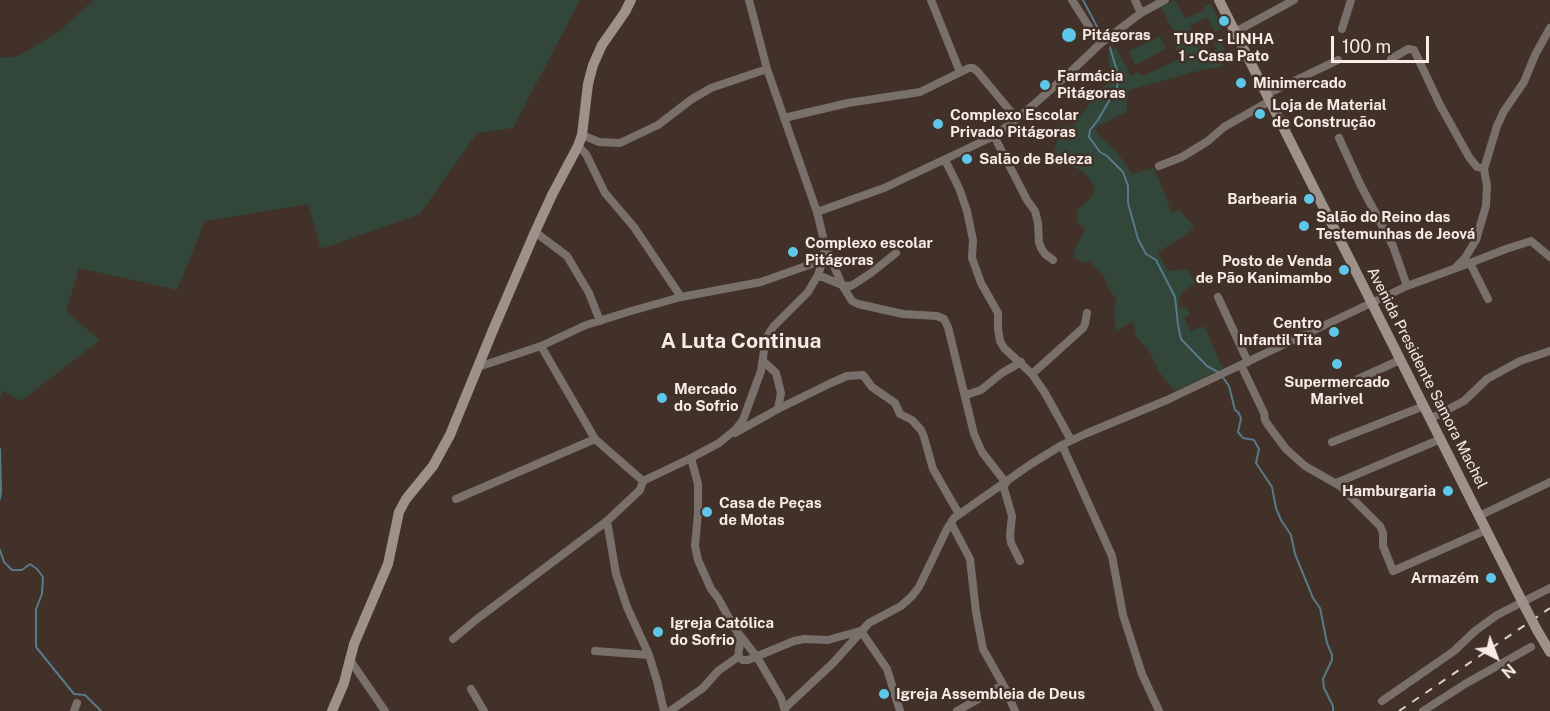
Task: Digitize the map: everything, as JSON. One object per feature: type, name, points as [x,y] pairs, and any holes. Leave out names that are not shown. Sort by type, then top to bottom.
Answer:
[{"type":"street","points":[[332,711],[344,683],[354,644],[388,564],[399,512],[406,499],[433,466],[450,435],[535,232],[580,141],[593,65],[602,45],[631,0]]},
{"type":"street","points":[[749,0],[767,69],[817,212],[825,245],[842,285],[852,301],[858,304],[903,314],[938,316],[944,319],[966,395],[974,434],[982,452],[1004,484],[1012,516],[1011,543],[1020,561]]},
{"type":"street","points":[[931,0],[960,72]]},
{"type":"street","points":[[1072,0],[1100,44]]},
{"type":"street","points":[[1135,0],[1141,13]]},
{"type":"street","points":[[817,212],[884,188],[994,136],[1017,119],[1100,44],[1141,13],[1165,0]]},
{"type":"street","name":"Avenida Presidente Samora Machel","points":[[1219,0],[1537,630],[1550,662]]},
{"type":"street","points":[[1236,32],[1294,0]]},
{"type":"street","points":[[1342,29],[1351,0]]},
{"type":"street","points":[[1455,268],[1465,258],[1476,240],[1486,206],[1487,186],[1484,169],[1501,117],[1524,82],[1535,55],[1550,28]]},
{"type":"street","points":[[1391,59],[1408,49],[1414,50],[1440,105],[1469,157],[1477,167],[1484,169]]},
{"type":"street","points":[[1159,166],[1182,157],[1269,98],[1338,60]]},
{"type":"street","points":[[784,118],[848,103],[920,92],[973,68],[1017,119]]},
{"type":"street","points":[[580,141],[620,143],[658,125],[692,99],[711,88],[767,69]]},
{"type":"street","points":[[994,136],[1035,211],[1041,248],[1053,260]]},
{"type":"street","points":[[1339,138],[1393,246],[1407,286]]},
{"type":"street","points":[[580,141],[605,193],[634,227],[681,297]]},
{"type":"street","points":[[945,160],[967,211],[973,240],[972,258],[981,283],[998,313],[1000,340],[1004,348],[1032,374],[1071,440]]},
{"type":"street","points":[[535,232],[567,256],[589,292],[600,321]]},
{"type":"street","points":[[735,629],[758,657],[781,698],[785,710],[833,663],[861,631],[901,606],[912,596],[919,587],[951,523],[959,514],[1062,445],[1167,400],[1407,286],[1531,241],[1550,256]]},
{"type":"street","points":[[728,437],[747,411],[763,361],[768,335],[808,292],[818,275],[825,245]]},
{"type":"street","points":[[818,275],[850,286],[896,253]]},
{"type":"street","points":[[478,367],[542,346],[586,325],[639,308],[681,297],[761,282],[823,260]]},
{"type":"street","points":[[1470,264],[1488,299]]},
{"type":"street","points":[[1218,297],[1268,425],[1286,449],[1305,466],[1336,483],[1380,526],[1383,533],[1383,546],[1393,571],[1486,530]]},
{"type":"street","points":[[1032,374],[1083,328],[1087,313]]},
{"type":"street","points":[[542,346],[595,439],[643,481]]},
{"type":"street","points":[[1430,418],[1464,401],[1487,379],[1520,361],[1549,353]]},
{"type":"street","points":[[1358,379],[1400,360]]},
{"type":"street","points":[[763,361],[776,374],[781,393],[778,409]]},
{"type":"street","points":[[966,395],[981,390],[1002,373],[1021,362]]},
{"type":"street","points":[[453,639],[607,521],[640,490],[643,481],[691,458],[778,409],[847,376],[863,375],[872,387],[895,404],[902,416],[912,420],[921,430],[933,469],[959,514]]},
{"type":"street","points":[[1332,442],[1424,406]]},
{"type":"street","points":[[456,499],[595,439]]},
{"type":"street","points":[[1336,483],[1441,439]]},
{"type":"street","points":[[1062,445],[1112,556],[1123,615],[1142,674],[1158,711]]},
{"type":"street","points":[[670,711],[703,688],[718,671],[738,657],[740,643],[735,629],[711,589],[698,560],[695,546],[698,484],[691,458]]},
{"type":"street","points":[[1479,516],[1550,482]]},
{"type":"street","points":[[607,521],[616,574],[649,655],[664,711]]},
{"type":"street","points":[[951,523],[970,559],[983,649],[1015,711]]},
{"type":"street","points":[[1382,701],[1454,651],[1475,631],[1497,615],[1524,606],[1550,588]]},
{"type":"street","points":[[738,657],[748,660],[794,641],[828,640],[861,631]]},
{"type":"street","points":[[861,631],[886,669],[900,711]]},
{"type":"street","name":"Avenida Presidente Samora Machel","points":[[1542,642],[1550,652]]},
{"type":"street","points":[[1423,711],[1531,646]]},
{"type":"street","points":[[595,651],[649,655]]},
{"type":"street","points":[[350,660],[385,711]]},
{"type":"street","points":[[957,711],[1003,685]]},
{"type":"street","points":[[471,689],[484,711]]},
{"type":"green space","points":[[94,0],[580,0],[513,128],[477,133],[420,214],[321,249],[308,204],[205,221],[177,290],[79,268],[66,312],[100,340],[21,401],[3,391],[0,399],[0,58],[18,56],[58,32]]},
{"type":"green space","points":[[1175,0],[1185,18],[1205,10],[1204,7],[1211,4],[1223,28],[1215,32],[1207,17],[1190,26],[1204,55],[1217,49],[1214,43],[1220,40],[1225,50],[1217,54],[1223,66],[1129,90],[1126,112],[1094,128],[1102,139],[1115,149],[1132,174],[1154,168],[1171,212],[1179,210],[1194,226],[1188,234],[1158,252],[1168,271],[1188,269],[1196,283],[1182,292],[1180,307],[1186,307],[1191,315],[1184,318],[1191,331],[1205,326],[1224,368],[1175,391],[1159,372],[1150,352],[1136,337],[1133,321],[1116,331],[1114,310],[1117,300],[1110,292],[1104,276],[1092,265],[1092,260],[1083,263],[1074,257],[1074,251],[1085,230],[1077,221],[1077,210],[1092,197],[1095,187],[1084,172],[1053,157],[1061,125],[1071,127],[1113,76],[1108,61],[1110,41],[1113,49],[1116,47],[1131,76],[1139,72],[1142,76],[1180,59],[1174,45],[1179,42],[1161,7]]},
{"type":"green space","points":[[1160,36],[1166,49],[1135,65],[1129,51]]},
{"type":"waterway","points":[[1083,0],[1102,36]]},
{"type":"waterway","points":[[1110,48],[1119,77],[1117,87],[1090,130],[1089,137],[1100,152],[1123,172],[1128,186],[1128,203],[1138,239],[1146,254],[1156,260],[1175,297],[1181,339],[1207,366],[1218,372]]},
{"type":"waterway","points":[[1222,376],[1229,386],[1235,410],[1241,418],[1238,432],[1243,438],[1254,440],[1259,449],[1256,463],[1272,487],[1276,508],[1291,535],[1295,554],[1313,598],[1320,608],[1327,643],[1332,655],[1323,679],[1324,688],[1333,706],[1333,711]]},
{"type":"waterway","points":[[0,449],[0,499]]},
{"type":"waterway","points":[[0,550],[4,562],[12,570],[22,570],[30,564],[43,577],[42,594],[36,609],[36,647],[74,694],[85,695],[101,711]]},
{"type":"railway","points":[[1399,711],[1550,608]]},
{"type":"place","name":"TURP - LINHA 1 - Casa Pato","points":[[1224,21]]},
{"type":"place","name":"Pitágoras","points":[[1069,35]]},
{"type":"place","name":"Minimercado","points":[[1241,83]]},
{"type":"place","name":"Farmácia Pitágoras","points":[[1045,85]]},
{"type":"place","name":"Loja de Material de Construção","points":[[1260,114]]},
{"type":"place","name":"Complexo Escolar Privado Pitágoras","points":[[938,124]]},
{"type":"place","name":"Salão de Beleza","points":[[967,159]]},
{"type":"place","name":"Barbearia","points":[[1309,199]]},
{"type":"place","name":"Salão do Reino das Testemunhas de Jeová","points":[[1304,226]]},
{"type":"place","name":"Complexo escolar Pitágoras","points":[[793,252]]},
{"type":"place","name":"Posto de Venda de Pão Kanimambo","points":[[1344,270]]},
{"type":"place","name":"Centro Infantil Tita","points":[[1334,332]]},
{"type":"place","name":"Supermercado Marivel","points":[[1337,364]]},
{"type":"place","name":"Mercado do Sofrio","points":[[662,398]]},
{"type":"place","name":"Hamburgaria","points":[[1448,491]]},
{"type":"place","name":"Casa de Peças de Motas","points":[[707,512]]},
{"type":"place","name":"Armazém","points":[[1491,578]]},
{"type":"place","name":"Igreja Católica do Sofrio","points":[[658,632]]},
{"type":"place","name":"Igreja Assembleia de Deus","points":[[884,694]]},
{"type":"district","name":"A Luta Continua","points":[[741,342]]}]
